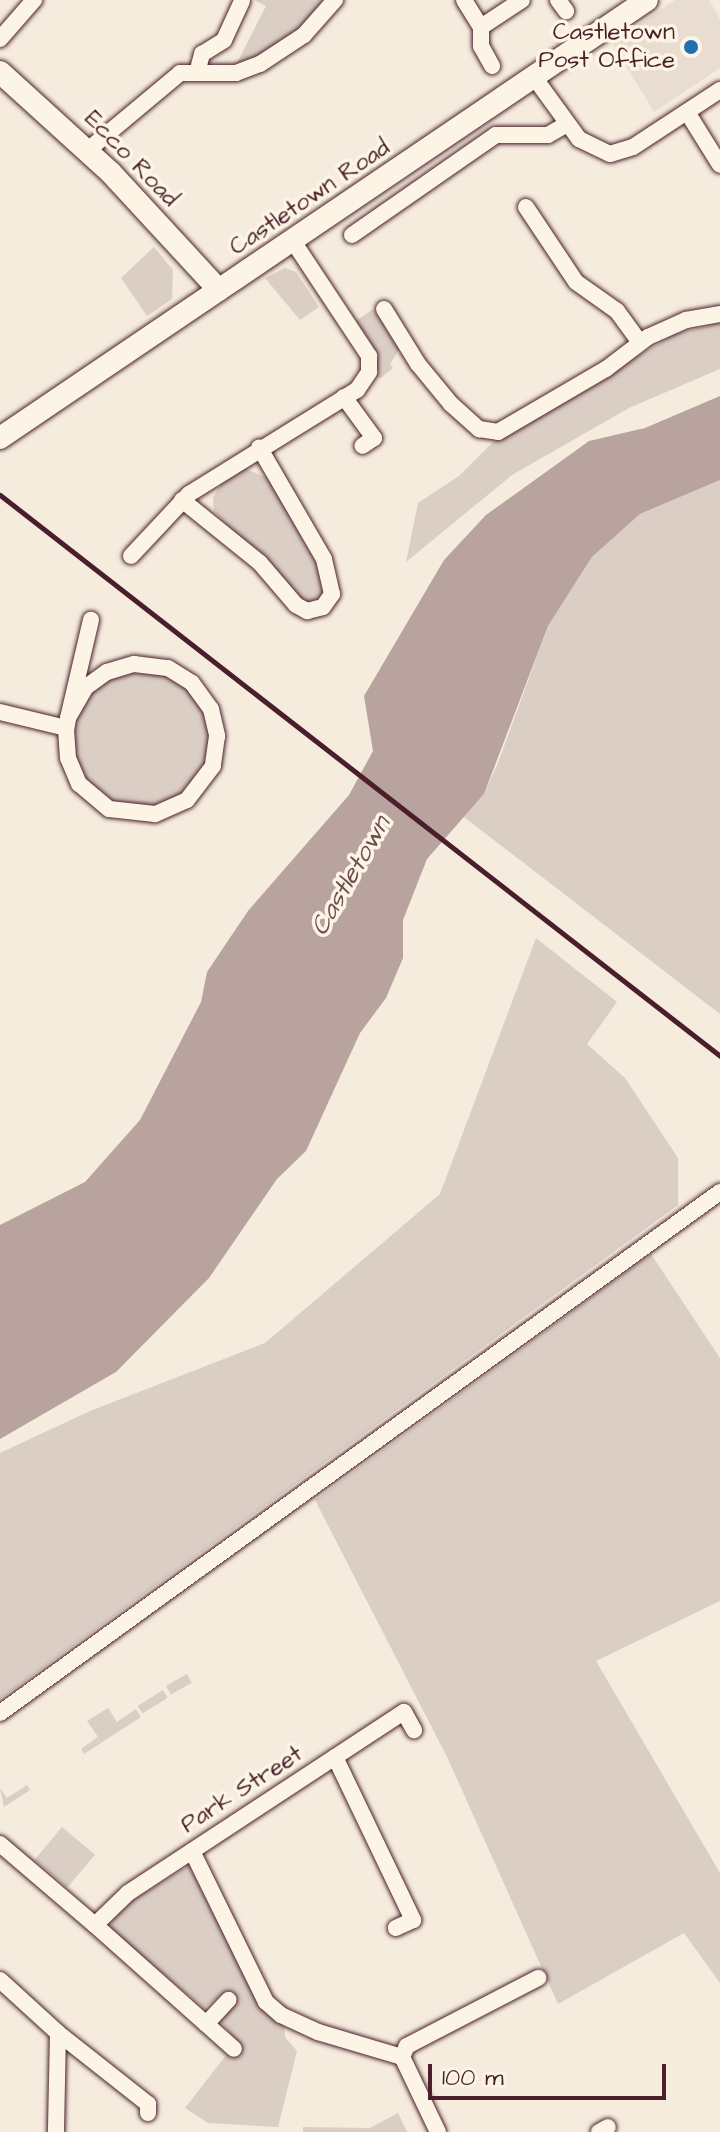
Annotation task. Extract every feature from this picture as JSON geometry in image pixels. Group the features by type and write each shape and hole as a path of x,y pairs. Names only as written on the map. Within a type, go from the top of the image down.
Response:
{"main road":[{"name":"Castletown Road","path":"0,438 647,0"},
{"name":"Ecco Road","path":"0,72 88,150 219,290"}],"street":[{"path":"0,39 34,0"},
{"path":"88,150 180,73 198,69 236,73 304,35 335,0"},
{"path":"464,0 481,27 481,46 492,66"},
{"path":"481,27 522,0"},
{"path":"198,69 202,54 224,40 242,1"},
{"path":"534,77 567,124 591,148 610,154 633,147 720,90"},
{"path":"687,112 720,165"},
{"path":"352,235 496,135 548,135 567,124"},
{"path":"526,207 576,282 617,311 640,343"},
{"path":"131,556 182,500 259,447 344,397 369,372 369,356 293,241"},
{"path":"384,309 418,364 451,404 479,429 498,432 606,369 640,343 686,320 720,314"},
{"path":"344,397 374,438 362,446"},
{"path":"182,500 260,563 296,605 307,611 323,607 332,594 324,559 259,447"},
{"path":"67,723 86,687 107,672 134,664 156,665 182,675 203,695 217,736 213,766 199,789 169,810 140,816 109,809 79,784 68,758 67,723 91,620"},
{"path":"0,712 67,723"},
{"path":"0,1713 720,1192"},
{"name":"Park Street","path":"95,1925 128,1893 404,1712 414,1730"},
{"path":"335,1757 413,1920 396,1928"},
{"path":"0,1844 234,2049"},
{"path":"192,1851 266,2002 281,2015 318,2032 402,2057 438,2132"},
{"path":"402,2057 418,2037 538,1978"},
{"path":"0,1980 58,2033 148,2104 148,2113"},
{"path":"206,2024 228,2000"},
{"path":"56,2132 58,2033"}],"shaded area":[{"path":"254,0 323,0 294,36 261,58 236,65 266,6"},
{"path":"675,0 709,0 720,19 720,68 654,112 612,42"},
{"path":"154,247 173,270 172,299 147,316 121,278"},
{"path":"285,268 296,272 319,307 300,320 265,278"},
{"path":"373,309 399,350 390,364 393,368 381,378 372,377 376,352 356,321"},
{"path":"720,323 720,369 629,408 512,475 406,562 418,503 459,476 492,443 675,334"},
{"path":"243,468 268,478 325,579 325,591 312,603 298,598 214,511 213,497 222,483"},
{"path":"720,480 720,1014 464,817 484,794 498,763 548,626 592,557 640,514"},
{"path":"142,670 168,675 191,690 206,713 211,739 206,765 191,788 168,803 142,808 116,803 93,788 78,765 73,739 78,713 93,690 116,675"},
{"path":"536,938 617,1002 587,1044 625,1078 678,1158 678,1205 0,1699 0,1453 90,1411 265,1343 440,1194"},
{"path":"651,1254 720,1358 720,1601 596,1661 720,1873 720,1983 684,1933 558,2004 448,1759 315,1500"},
{"path":"187,1674 192,1683 171,1694 166,1686"},
{"path":"163,1690 168,1698 142,1714 138,1706"},
{"path":"108,1708 117,1722 136,1709 141,1717 84,1754 81,1749 98,1737 87,1721"},
{"path":"27,1785 30,1790 4,1807 0,1788 7,1798"},
{"path":"62,1827 95,1855 67,1888 34,1860"},
{"path":"189,1866 261,2008 284,2025 285,2037 297,2051 278,2127 208,2123 185,2108 237,2041 221,2022 233,2003 222,1994 204,2008 111,1930 113,1912"},
{"path":"398,2113 407,2132 303,2132 303,2127 370,2128"}],"water":[{"name":"Castletown","path":"720,396 720,480 640,514 592,557 548,626 484,794 427,859 403,920 403,958 386,998 360,1033 306,1151 277,1179 209,1278 116,1372 0,1439 0,1225 85,1182 140,1120 201,1002 207,972 248,911 349,795 373,751 364,696 444,560 486,515 589,441 645,428"}],"railway":[{"path":"0,495 720,1056"}],"place":[{"name":"Castletown Post Office","path":"691,47"}]}
